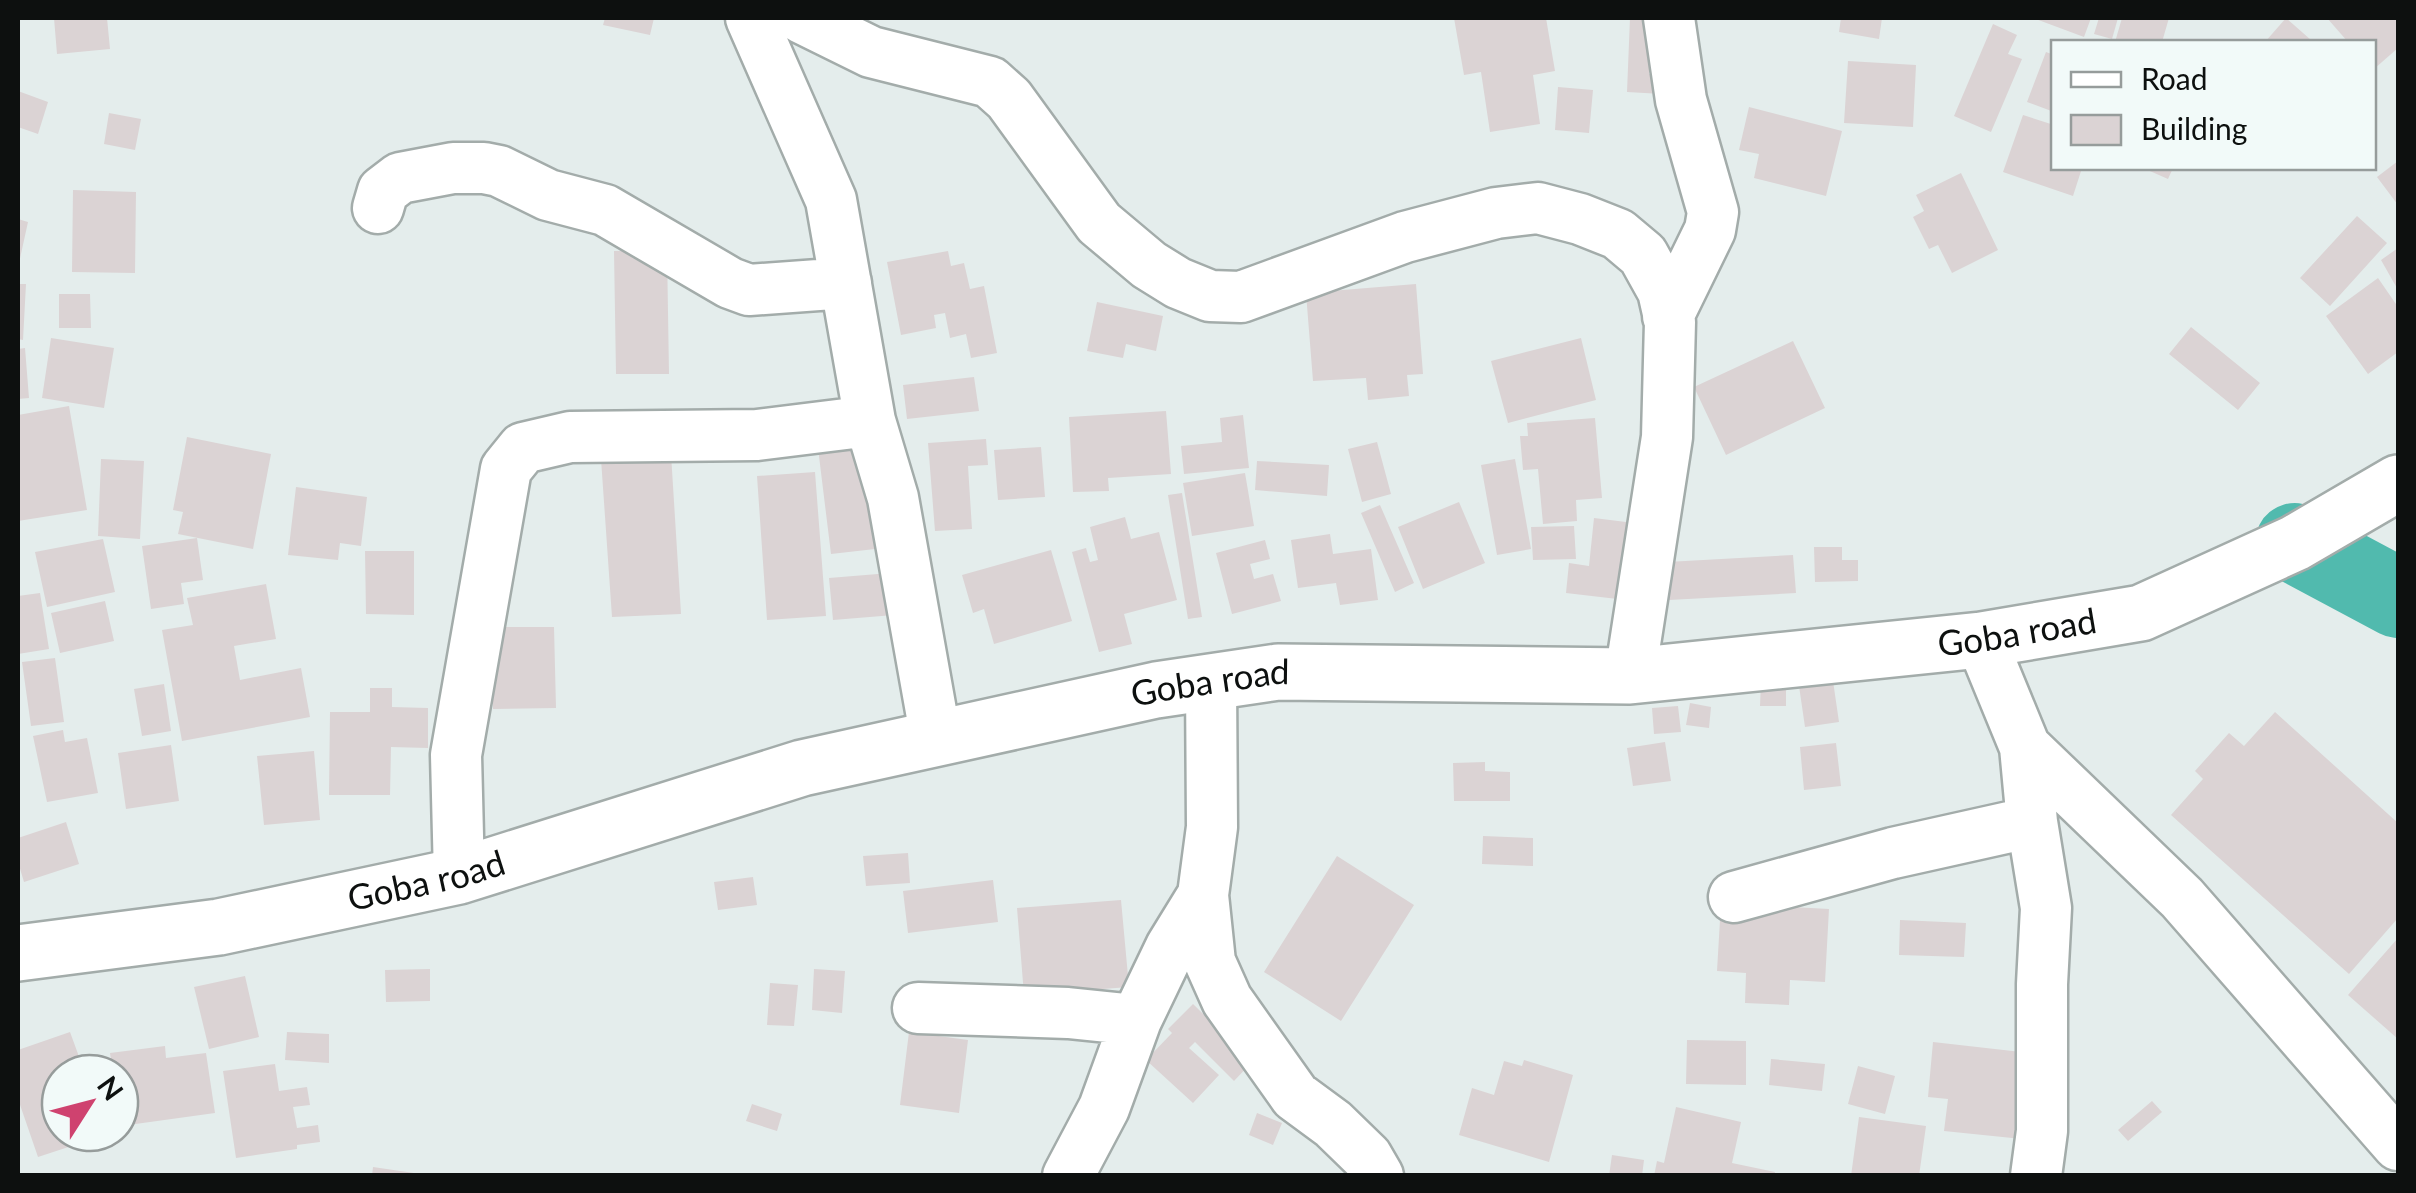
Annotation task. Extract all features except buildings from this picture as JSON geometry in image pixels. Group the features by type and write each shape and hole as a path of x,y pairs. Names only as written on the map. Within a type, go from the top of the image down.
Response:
{"main road":[{"name":"Goba road","path":"18,952 218,928 459,876 802,768 1211,681 1278,672 1630,676 1980,640 2141,613 2295,543 2398,483"}],"street":[{"path":"751,18 830,200 870,421 893,498 936,738"},
{"path":"802,18 871,52 971,75 1001,90 1099,223 1149,265 1210,296 1240,298 1405,237 1496,213 1538,208 1580,218 1618,234 1643,256 1663,291 1668,316 1667,438 1630,676"},
{"path":"1668,316 1710,230 1713,212 1681,100 1669,18"},
{"path":"378,208 383,191 400,178 453,168 484,168 499,171 548,195 605,210 730,284 749,290 846,284"},
{"path":"459,876 456,755 506,469 517,454 530,444 570,437 757,435 870,421"},
{"path":"1980,640 2025,747 2046,908 2042,1131 2036,1176"},
{"path":"1211,681 1212,827 1203,896 1210,962 1228,1000 1295,1096 1344,1135 1378,1176"},
{"path":"2025,747 2182,898 2398,1145"},
{"path":"1734,898 1893,853 2032,822"},
{"path":"1068,1176 1104,1108 1136,1020 1171,947 1203,896"},
{"path":"918,1008 1068,1013 1136,1020"}],"waterway":[{"path":"2295,543 2398,598"}]}
